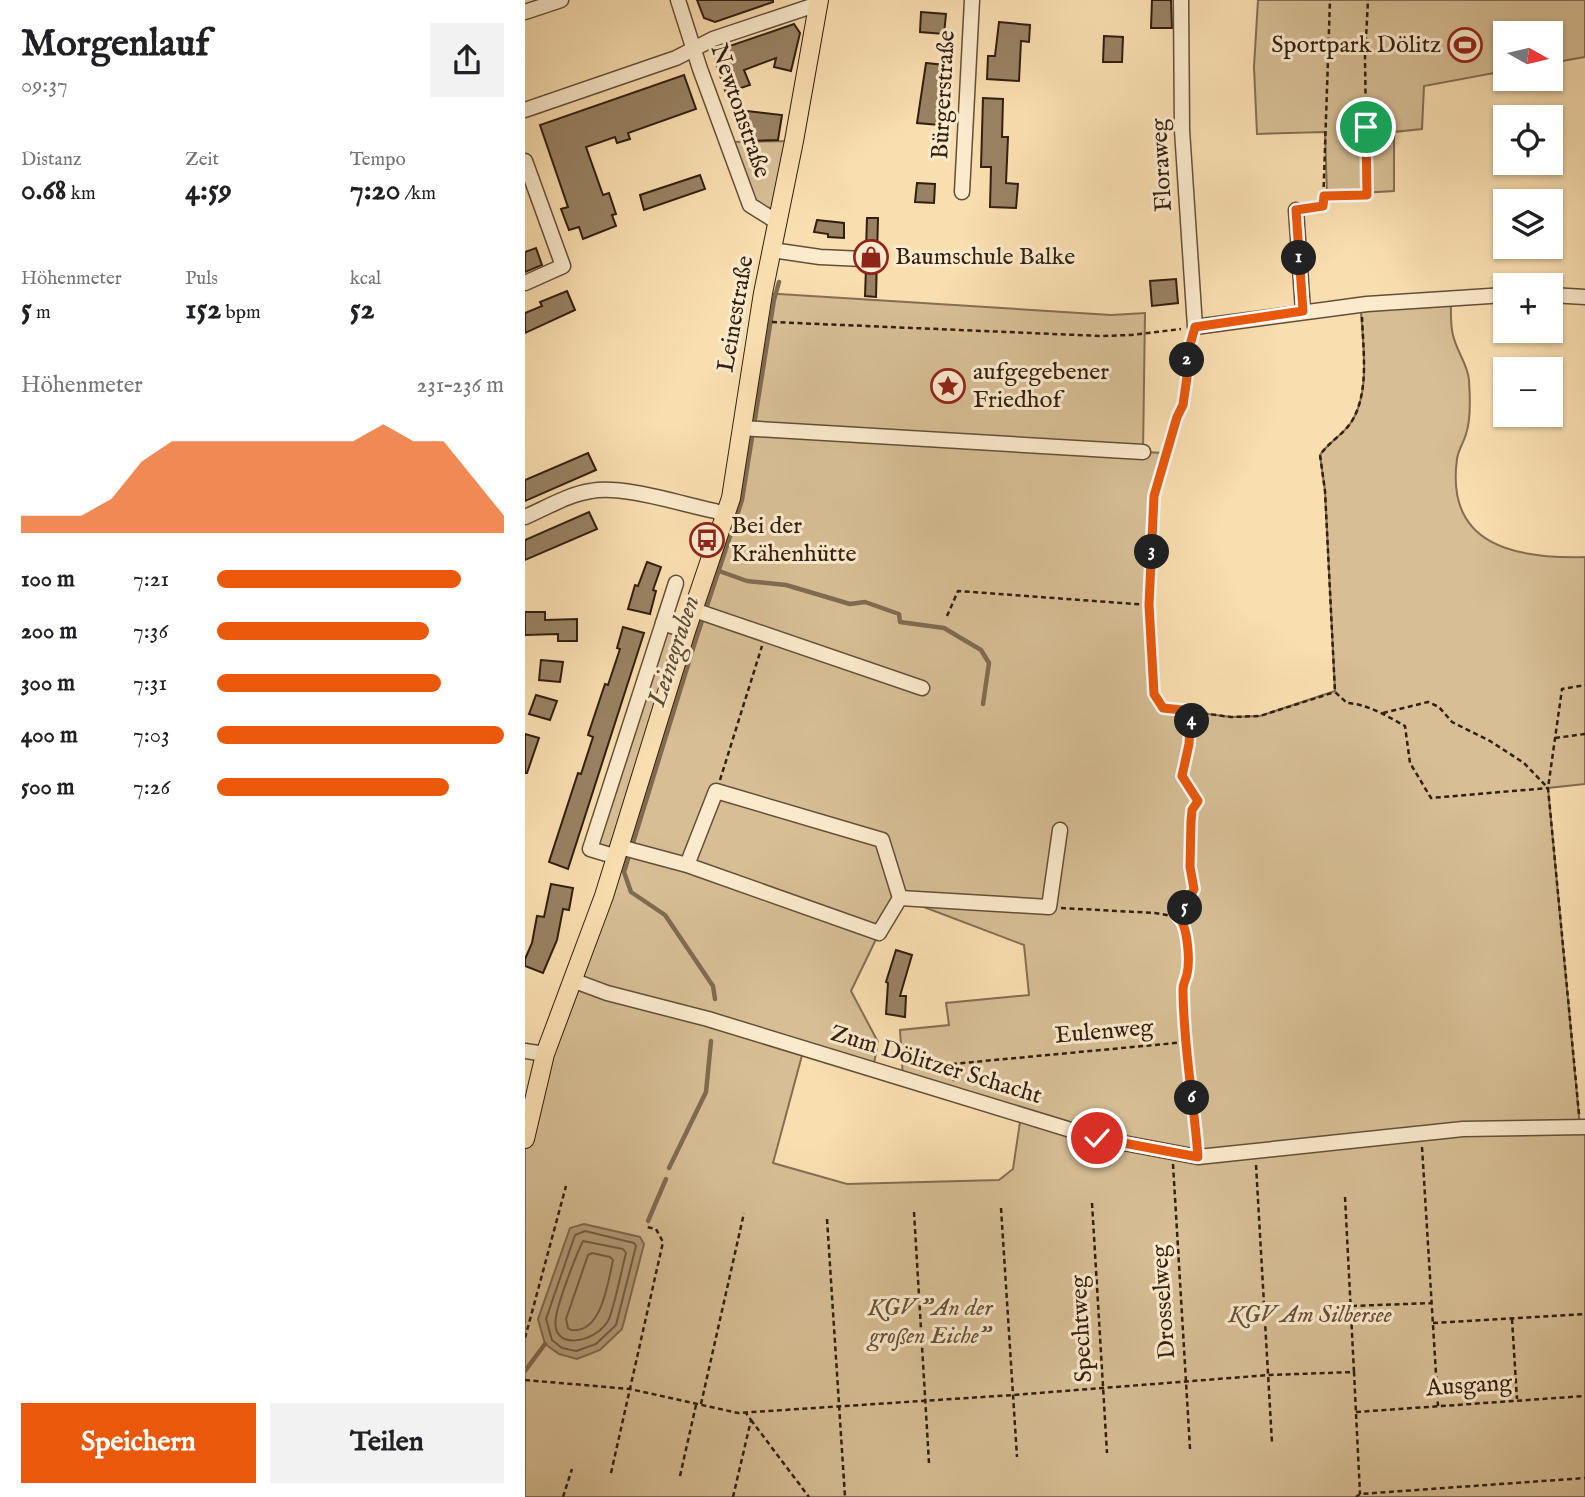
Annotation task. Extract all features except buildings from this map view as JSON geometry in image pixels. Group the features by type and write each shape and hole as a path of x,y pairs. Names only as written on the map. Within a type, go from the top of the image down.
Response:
{"main road":[{"name":"Leinestraße","path":"525,1139 545,1054 625,851 651,745 686,631 701,613 749,429 772,250 818,2"}],"street":[{"path":"525,12 561,0"},
{"name":"Newtonstraße","path":"678,0 750,205 778,222"},
{"name":"Bürgerstraße","path":"962,192 972,0"},
{"name":"Floraweg","path":"1181,0 1182,130 1195,327"},
{"path":"525,110 676,58 713,39 818,2"},
{"path":"525,162 563,266 525,283"},
{"path":"1296,210 1303,311"},
{"path":"772,250 820,257 863,259"},
{"path":"1563,295 1585,296"},
{"path":"1195,327 1367,304 1493,296"},
{"path":"749,429 1143,452"},
{"path":"525,517 577,495 603,490 715,511 726,516"},
{"path":"676,583 590,849 625,851 687,865 879,933 900,898 881,840 716,791 687,865"},
{"path":"701,613 922,688"},
{"path":"663,623 686,631"},
{"path":"626,738 651,745"},
{"path":"900,898 1049,907 1060,830"},
{"name":"Zum Dölitzer Schacht","path":"572,980 607,993 708,1019 1097,1138 1198,1157 1463,1129 1583,1127"},
{"path":"525,1051 545,1054"}],"path":[{"path":"1296,210 1323,206 1330,0"},
{"path":"1324,196 1367,195 1365,58 1368,0"},
{"path":"1367,304 1361,312 1362,385 1356,410 1350,423 1320,455 1325,491 1335,692 1347,703 1357,703 1405,726 1410,763 1431,798 1548,788"},
{"path":"776,322 1101,336 1195,327 1187,356 1183,405 1154,496 1149,605 1154,694 1163,708 1231,717 1260,716 1335,692"},
{"path":"947,615 958,591 1149,605"},
{"path":"716,791 765,636"},
{"path":"1583,1127 1548,788 1562,688 1585,685"},
{"path":"1382,713 1428,702 1439,707 1452,722 1490,741 1524,763 1548,788"},
{"path":"1178,917 1194,889 1190,867 1191,822 1192,810 1198,801 1182,776 1189,744 1191,711"},
{"path":"1555,738 1585,734"},
{"path":"1049,907 1156,913 1178,917 1183,921 1188,958 1183,986 1186,1042"},
{"name":"Eulenweg","path":"952,1064 1186,1042 1198,1157"},
{"path":"1421,1133 1438,1406"},
{"path":"1255,1151 1272,1443"},
{"name":"Drosselweg","path":"1172,1153 1189,1449"},
{"path":"525,1338 566,1186"},
{"path":"1345,1197 1358,1495 1585,1478"},
{"name":"Spechtweg","path":"1092,1203 1108,1453"},
{"path":"1001,1208 1017,1457"},
{"path":"914,1212 929,1463"},
{"path":"680,1476 744,1213"},
{"path":"827,1219 845,1497"},
{"path":"611,1473 663,1242 656,1229 646,1227"},
{"path":"1350,1306 1432,1303"},
{"path":"1433,1323 1585,1314"},
{"path":"1512,1319 1517,1399"},
{"path":"525,1380 630,1389 746,1413 1269,1375 1354,1372"},
{"name":"Ausgang","path":"1356,1412 1585,1396"},
{"path":"746,1413 809,1497"},
{"path":"733,1497 751,1420"},
{"path":"563,1497 572,1469"}],"green space":[{"path":"1258,0 1585,0 1585,57 1563,61 1563,21 1493,21 1493,73 1424,86 1422,129 1394,132 1394,191 1327,195 1325,132 1257,134 1254,67"},
{"path":"794,141 777,222 750,205 726,142"},
{"path":"763,293 1111,315 1145,313 1143,452 1165,453 1154,496 1149,605 1154,694 1163,708 1231,717 1260,716 1335,691 1325,491 1320,455 1350,424 1361,399 1364,354 1361,312 1451,298 1452,331 1467,369 1469,386 1469,422 1457,459 1456,488 1462,511 1474,529 1511,550 1534,555 1585,557 1585,784 1548,788 1580,1127 1585,1127 1585,1497 525,1497 525,1139 617,857 590,849 663,623 686,631 726,516","holes":["900,898 1024,945 1029,995 946,1003 949,1025 900,1030 903,1078 1021,1115 1013,1169 999,1180 847,1184 773,1163 804,1048 873,1069 878,1042 851,991 879,933"]}],"water":[{"path":"584,1224 640,1237 644,1244 622,1329 600,1350 577,1359 559,1354 545,1344 538,1319 570,1228"}],"waterway":[{"name":"Leinegraben","path":"715,999 713,986 665,915 631,892 624,872 742,500 779,282"},
{"path":"719,571 747,581 786,585 850,604 865,602 899,614 900,622 944,628 981,650 989,663 983,704"},
{"name":"Leinegraben","path":"669,1168 706,1092 711,1041"},
{"name":"Leinegraben","path":"648,1221 666,1179"},
{"name":"Leinegraben","path":"525,1371 545,1344"}],"place":[{"name":"Sportpark Dölitz","path":"1465,45"},
{"name":"Baumschule Balke","path":"871,257"},
{"name":"aufgegebener Friedhof","path":"948,386"},
{"name":"Bei der Krähenhütte","path":"707,540"}],"route":[{"path":"1097,1138 1198,1157 1183,986 1188,958 1186,933 1183,921 1178,917 1194,889 1190,867 1191,822 1192,810 1198,801 1182,776 1192,728 1191,711 1163,708 1154,694 1149,605 1154,496 1165,453 1183,405 1187,356 1195,327 1303,311 1296,210 1323,206 1324,196 1367,195 1366,127"}],"park label":[{"name":"KGV Am Silbersee","path":"1310,1315"},
{"name":"KGV \"An der großen Eiche\"","path":"930,1322"}]}
